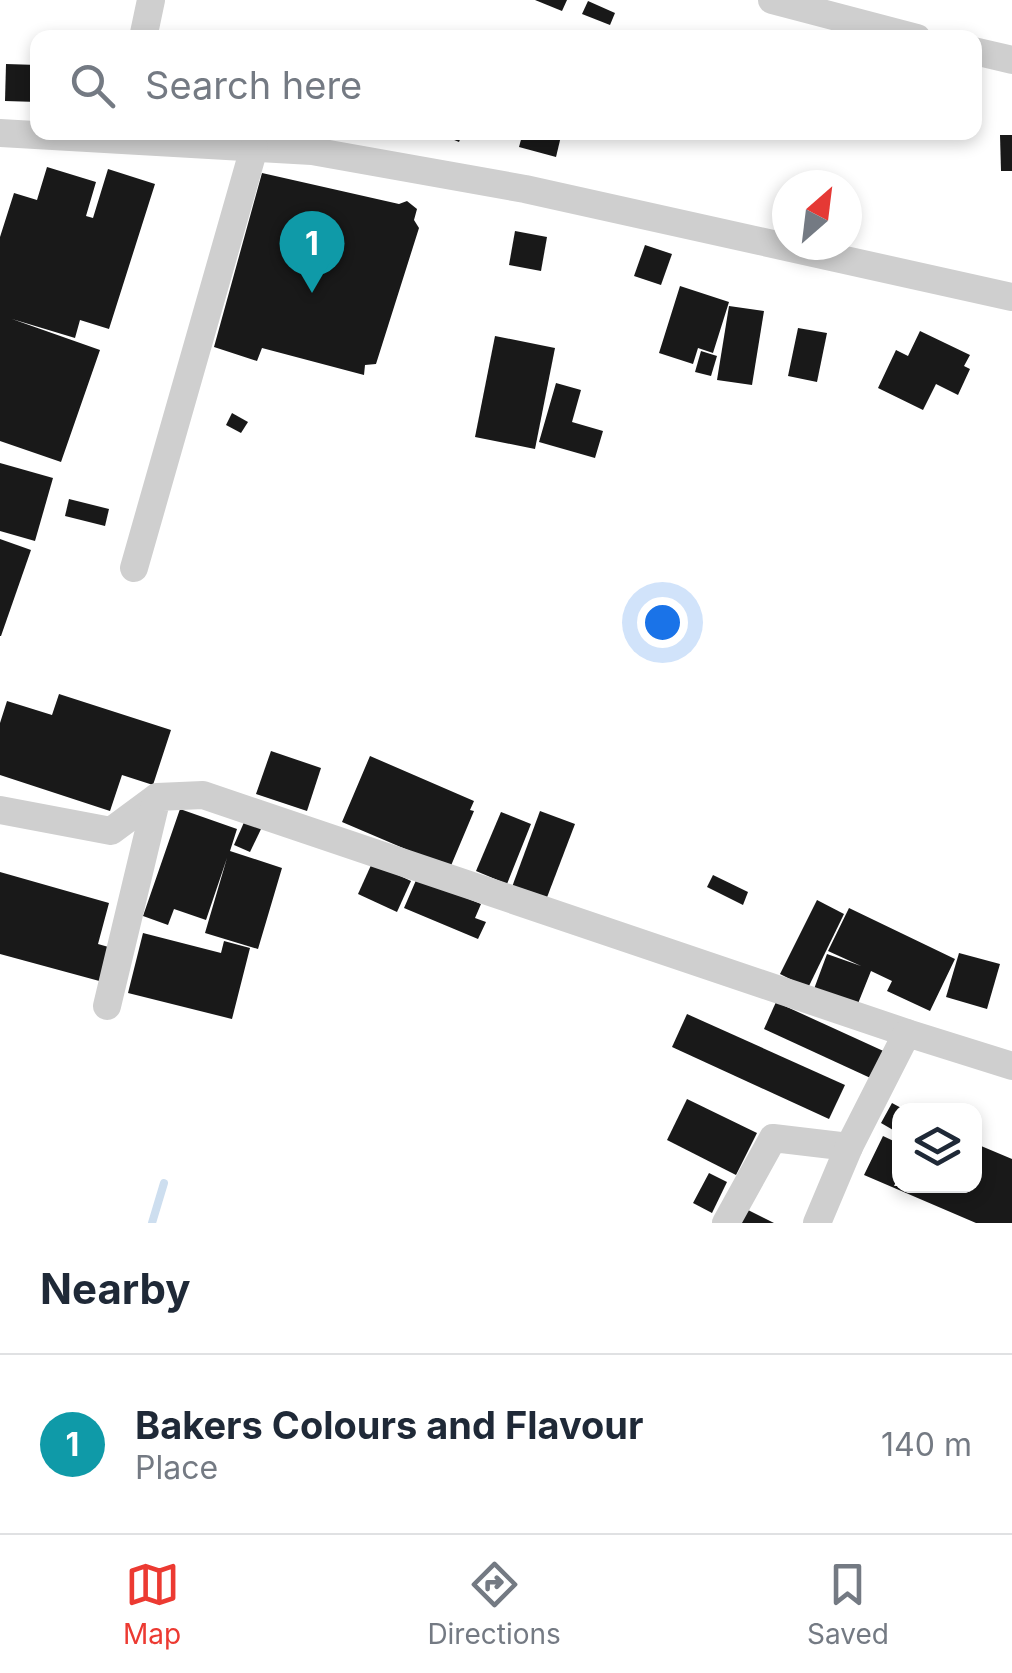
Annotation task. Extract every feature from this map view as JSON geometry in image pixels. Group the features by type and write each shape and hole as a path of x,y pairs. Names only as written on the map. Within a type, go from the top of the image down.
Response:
{"street":[{"path":"145,30 151,0"},
{"path":"772,0 823,7 893,30"},
{"path":"982,53 1012,60"},
{"path":"0,133 30,134"},
{"path":"165,140 312,151 525,189 1012,297"},
{"path":"134,568 254,148"},
{"path":"0,810 111,830 158,797 202,795 1012,1066"},
{"path":"107,1006 158,797"},
{"path":"816,1223 849,1147 907,1033"},
{"path":"726,1223 773,1138 849,1147"}],"building":[{"path":"535,0 567,0 562,11"},
{"path":"588,1 615,13 610,25 582,14"},
{"path":"6,64 30,65 30,102 5,101"},
{"path":"1000,135 1012,135 1012,171 1001,171"},
{"path":"521,140 560,140 556,157 519,147"},
{"path":"47,167 96,182 86,216 93,218 108,169 155,184 109,329 80,320 75,338 12,319 100,350 61,462 0,441 0,237 14,193 37,200"},
{"path":"262,173 399,204 407,201 417,209 414,220 419,228 376,364 365,365 364,375 262,348 257,361 214,347"},
{"path":"515,231 547,237 541,271 509,265"},
{"path":"645,245 672,254 661,285 634,276"},
{"path":"680,286 729,302 713,353 698,348 693,364 659,353"},
{"path":"729,306 764,311 752,385 717,380"},
{"path":"798,328 827,333 817,382 788,376"},
{"path":"920,331 970,355 964,366 970,369 958,395 936,384 923,410 878,388 896,350 908,356"},
{"path":"495,336 555,348 535,449 475,437"},
{"path":"701,351 717,356 711,376 695,372"},
{"path":"556,383 581,390 572,422 603,431 595,458 539,442"},
{"path":"232,413 248,422 241,433 226,425"},
{"path":"0,463 53,478 35,541 0,531"},
{"path":"69,499 109,509 105,526 65,516"},
{"path":"0,539 31,550 1,636 0,636"},
{"path":"59,694 171,730 153,785 122,775 110,811 0,775 0,723 7,701 52,715"},
{"path":"271,751 321,768 307,811 256,794"},
{"path":"370,756 474,801 470,810 474,811 450,868 342,822"},
{"path":"180,809 237,829 230,851 282,868 258,949 205,933 227,858 206,920 174,909 168,925 143,916"},
{"path":"540,811 575,824 546,900 512,887"},
{"path":"501,812 531,824 507,884 476,871"},
{"path":"245,820 262,827 250,852 234,845"},
{"path":"372,863 411,881 397,912 358,894"},
{"path":"0,872 109,903 98,944 112,948 103,982 0,954"},
{"path":"713,875 748,892 743,905 707,887"},
{"path":"417,878 481,904 475,918 486,922 478,939 404,908"},
{"path":"817,900 844,914 808,988 780,974"},
{"path":"849,908 955,959 930,1011 887,991 892,981 871,971 857,1006 814,989 827,954 861,966 828,951"},
{"path":"143,933 221,953 224,941 250,948 232,1019 128,993"},
{"path":"959,953 1000,964 987,1009 946,997"},
{"path":"776,1002 890,1054 877,1081 764,1029"},
{"path":"687,1014 845,1085 829,1119 672,1047"},
{"path":"687,1099 757,1133 736,1175 667,1140"},
{"path":"892,1103 892,1129 881,1123"},
{"path":"883,1136 892,1140 892,1187 864,1175"},
{"path":"982,1146 1012,1159 1012,1223 976,1223 906,1193 982,1193"},
{"path":"709,1173 727,1182 712,1213 693,1203"},
{"path":"744,1208 774,1223 737,1223"}],"waterway":[{"path":"152,1223 164,1183"}],"place":[{"name":"Bakers Colours and Flavour","path":"312,293"}]}
